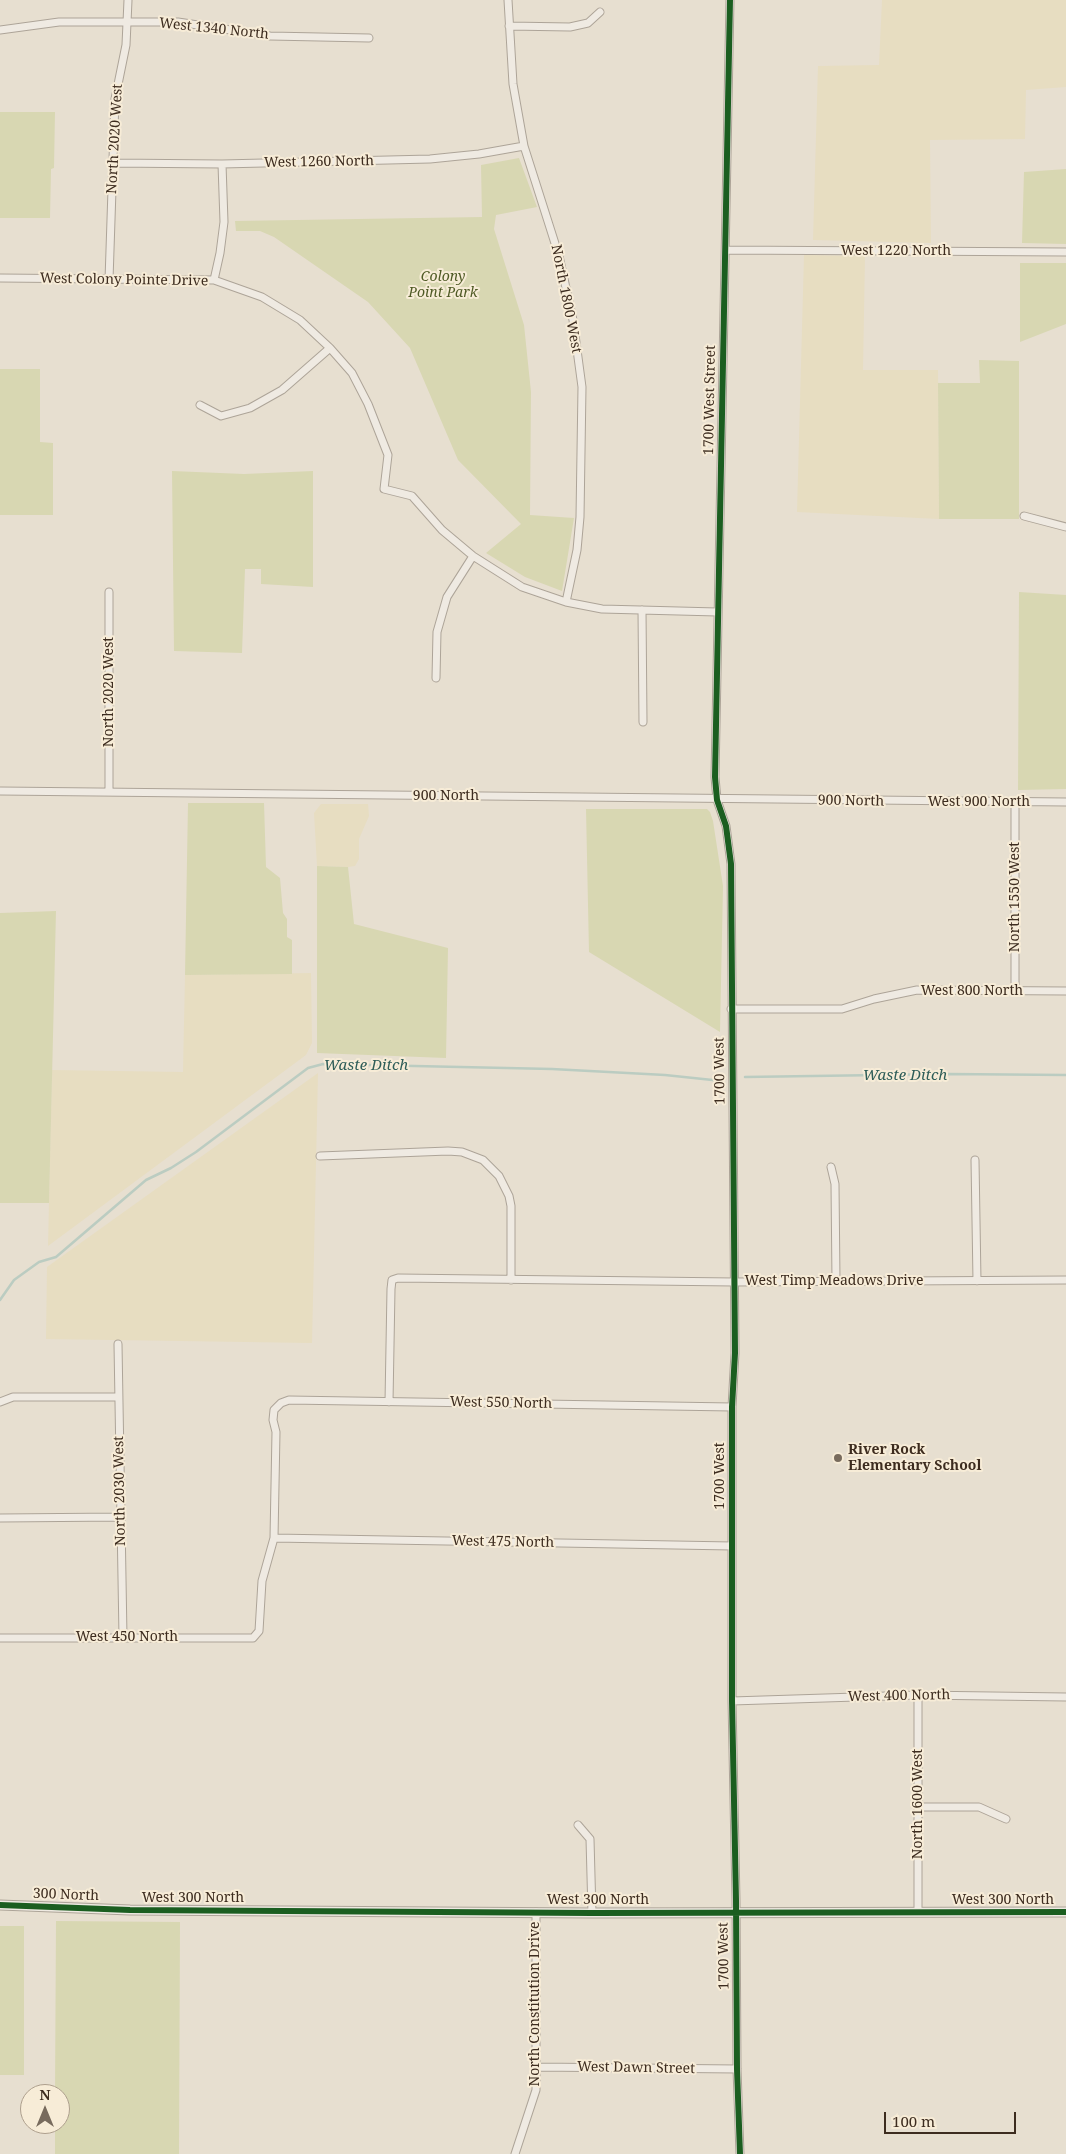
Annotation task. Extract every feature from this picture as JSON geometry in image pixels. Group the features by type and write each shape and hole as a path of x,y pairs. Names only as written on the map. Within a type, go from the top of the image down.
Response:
{"street":[{"name":"North 2020 West","path":"109,280 115,99 126,45 128,0"},
{"name":"North 1800 West","path":"508,0 513,84 524,146 559,256 573,320 582,387 580,518 577,550 566,602"},
{"name":"1700 West Street","path":"718,800 715,776 717,612 730,0"},
{"path":"509,26 570,27 588,22 600,12"},
{"name":"West 1340 North","path":"0,30 59,22 178,22 270,36 369,38"},
{"name":"West 1260 North","path":"112,163 222,164 430,159 479,154 524,146"},
{"path":"214,280 224,222 222,164"},
{"name":"West 1220 North","path":"726,250 1066,252"},
{"name":"West Colony Pointe Drive","path":"0,278 214,280 262,297 300,320 352,372 368,404 388,455 384,489 412,496 442,530 473,556 522,588 566,602 602,609 717,612"},
{"path":"200,405 221,416 250,408 282,390 330,348"},
{"path":"1024,516 1066,527"},
{"path":"436,678 438,632 447,597 473,556"},
{"name":"North 2020 West","path":"108,792 109,592"},
{"path":"642,610 644,722"},
{"name":"900 North","path":"0,791 892,801"},
{"name":"1700 West","path":"718,800 726,826 731,864 735,1354 732,1407 732,1700 737,2069 740,2154"},
{"name":"West 900 North","path":"892,801 1066,802"},
{"name":"North 1550 West","path":"1015,802 1015,991"},
{"name":"West 800 North","path":"731,1009 842,1009 874,999 917,990 1066,991"},
{"path":"320,1156 455,1152 473,1155 491,1167 505,1186 511,1206 511,1280"},
{"path":"975,1160 977,1280"},
{"path":"831,1167 835,1184 836,1281"},
{"name":"West Timp Meadows Drive","path":"389,1402 392,1280 398,1278 734,1282 1066,1280"},
{"name":"North 2030 West","path":"118,1344 123,1637"},
{"path":"0,1402 13,1397 118,1397"},
{"name":"West 550 North","path":"274,1538 276,1432 273,1420 274,1410 281,1403 289,1400 732,1407"},
{"path":"0,1518 120,1517"},
{"name":"West 475 North","path":"274,1538 732,1546"},
{"name":"West 450 North","path":"0,1638 253,1638 259,1631 262,1581 274,1538"},
{"name":"West 400 North","path":"732,1700 918,1695 1066,1697"},
{"name":"North 1600 West","path":"918,1695 918,1912"},
{"path":"918,1807 979,1807 1006,1820"},
{"path":"578,1825 590,1839 592,1913"},
{"name":"300 North","path":"0,1905 130,1910"},
{"name":"West 300 North","path":"130,1910 592,1913 1066,1912"},
{"name":"North Constitution Drive","path":"515,2154 536,2090 536,1912"},
{"name":"West Dawn Street","path":"536,2067 737,2069"}],"shaded area":[{"path":"882,0 1066,0 1066,87 1026,90 1025,139 930,140 931,243 813,240 818,66 879,65"},
{"path":"804,255 865,256 863,370 938,370 939,519 797,512"},
{"path":"321,804 368,804 369,816 359,839 359,859 355,866 317,866 314,813"},
{"path":"311,973 312,1043 306,1055 48,1246 52,1070 183,1072 185,975"},
{"path":"318,1073 312,1343 46,1339 47,1267"}],"green space":[{"path":"0,112 55,112 54,168 51,169 50,218 0,218"},
{"name":"Colony Point Park","path":"519,158 537,207 496,215 494,229 524,325 531,392 530,515 574,518 562,591 525,577 486,553 521,524 458,460 410,348 368,302 274,237 260,231 236,231 235,221 482,217 481,165"},
{"path":"1066,169 1066,244 1022,243 1024,172"},
{"path":"1020,263 1066,263 1066,324 1020,342"},
{"path":"979,360 1019,361 1019,519 939,519 938,383 980,383"},
{"path":"0,369 40,369 40,442 53,443 53,515 0,515"},
{"path":"172,471 244,474 313,471 313,587 261,584 261,569 245,569 242,653 174,651"},
{"path":"1019,592 1066,595 1066,789 1018,790"},
{"path":"188,803 264,803 266,867 280,878 283,913 287,919 287,937 292,940 292,974 185,975"},
{"path":"586,809 707,809 710,812 723,886 720,1032 589,952"},
{"path":"317,866 348,867 354,924 448,948 446,1058 317,1053"},
{"path":"56,911 49,1203 0,1203 0,913"},
{"path":"56,1921 180,1922 179,2154 55,2154 55,2134 70,2134 70,2084 55,2084"},
{"path":"0,1926 24,1926 24,2075 0,2075"}],"waterway":[{"name":"Waste Ditch","path":"0,1300 14,1280 39,1262 56,1257 146,1180 171,1168 196,1152 308,1068 323,1064 552,1069 665,1075 722,1081"},
{"name":"Waste Ditch","path":"745,1077 948,1074 1066,1075"}],"cycle path":[{"path":"730,0 715,777 717,800 726,826 731,864 735,1353 732,1407 732,1701 740,2154"},
{"path":"0,1905 130,1910 592,1913 1066,1912"}],"place":[{"name":"River Rock Elementary School","path":"838,1458"}]}
